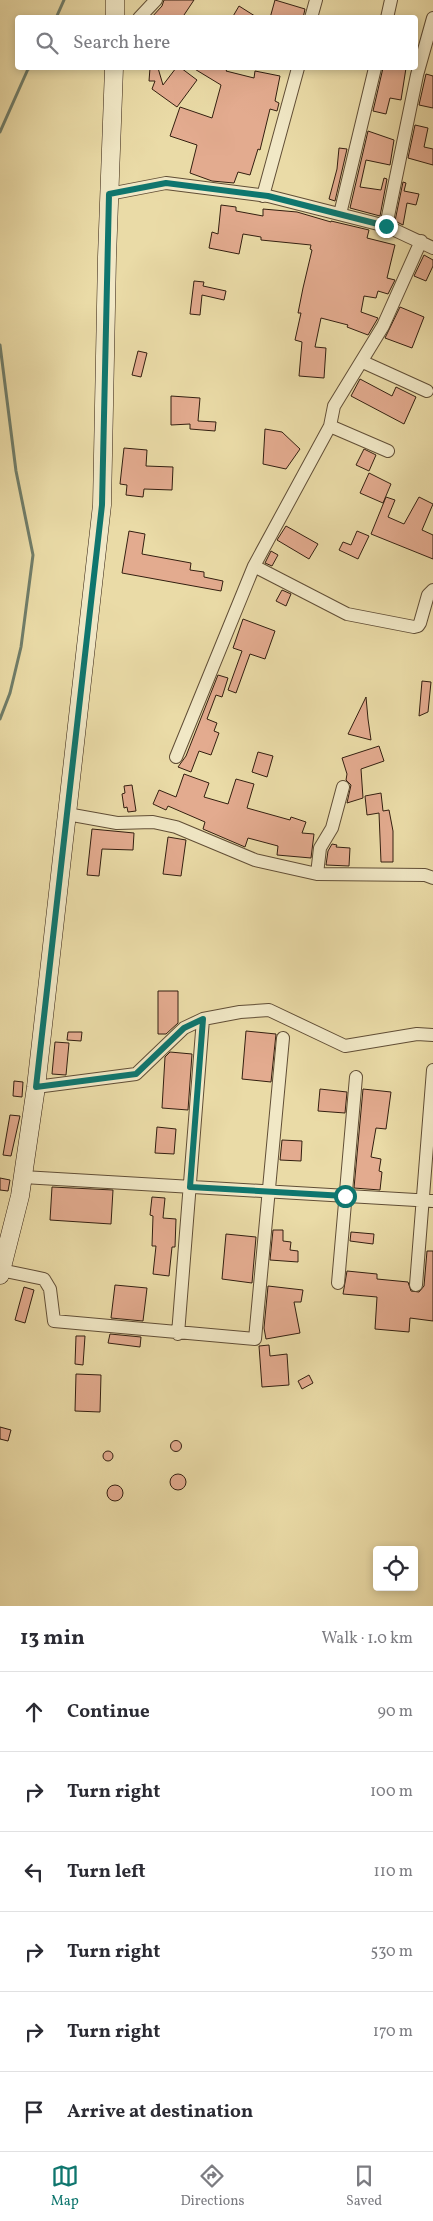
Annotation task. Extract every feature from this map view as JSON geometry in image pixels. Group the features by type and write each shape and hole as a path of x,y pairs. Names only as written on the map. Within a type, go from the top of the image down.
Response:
{"main road":[{"path":"115,0 115,15"},
{"path":"1,1272 23,1177 36,1087 102,505 109,194 114,70"}],"street":[{"path":"142,15 156,0"},
{"path":"312,15 316,0"},
{"path":"388,15 391,0"},
{"path":"386,226 417,75 433,18"},
{"path":"263,196 297,70"},
{"path":"340,214 375,70"},
{"path":"109,194 166,183 263,196 386,226 429,245 363,362 334,406 330,426 254,566 176,757"},
{"path":"363,362 427,391"},
{"path":"330,426 388,451"},
{"path":"254,566 346,614 414,627 420,623 428,595 433,590"},
{"path":"317,874 320,848 332,828 343,787"},
{"path":"67,814 116,823 153,822 176,827 255,860 317,874 426,875 433,878"},
{"path":"36,1087 136,1074 184,1028 203,1019 240,1012 269,1010 345,1046 416,1034 433,1035"},
{"path":"178,1334 203,1019"},
{"path":"1,1272 44,1279 50,1289 54,1321 178,1334 255,1339 283,1038"},
{"path":"416,1285 428,1201 433,1070"},
{"path":"338,1283 356,1077"},
{"path":"23,1177 428,1201"}],"building":[{"path":"164,0 194,0 184,15 154,15 162,6"},
{"path":"275,0 305,9 304,15 271,15"},
{"path":"239,6 253,15 234,15"},
{"path":"150,70 159,70 163,85 174,70 184,70 197,80 177,107 152,89 155,81 149,81"},
{"path":"196,70 227,70 254,78 255,71 280,76 275,101 279,103 277,111 270,109 260,150 258,149 250,175 238,172 234,183 212,181 190,173 197,145 170,136 180,107 212,118 221,85"},
{"path":"383,70 406,70 401,100 390,98 386,114 373,111"},
{"path":"426,74 433,76 433,108 419,105"},
{"path":"415,125 428,128 424,147 433,149 433,165 408,158"},
{"path":"368,131 394,140 390,165 366,160 360,187 381,190 384,178 387,179 380,216 350,208"},
{"path":"339,148 347,149 335,201 329,199 337,169"},
{"path":"403,182 406,183 404,191 419,194 416,205 407,203 403,225 395,221"},
{"path":"221,205 236,207 236,211 263,216 263,209 297,212 369,230 367,238 395,245 387,278 395,280 388,294 378,291 376,298 364,296 361,312 378,318 368,335 347,327 348,325 321,318 315,347 326,348 324,378 299,376 302,342 295,340 301,313 298,313 312,250 310,249 311,245 261,240 261,237 243,234 239,254 209,248 212,232 218,234"},
{"path":"424,255 433,260 433,266 426,281 414,276"},
{"path":"194,281 204,282 203,286 226,291 224,300 202,295 200,315 190,314"},
{"path":"400,307 424,317 412,348 385,338"},
{"path":"138,351 147,353 141,377 132,375"},
{"path":"360,379 392,396 396,387 416,397 404,424 351,396"},
{"path":"171,396 200,398 198,421 216,422 215,431 190,429 190,424 171,425"},
{"path":"265,429 282,432 300,449 286,469 263,464"},
{"path":"124,448 147,450 146,466 173,467 172,490 144,489 143,497 126,495 127,485 120,484"},
{"path":"364,449 376,455 369,471 356,465"},
{"path":"369,473 391,484 383,503 360,493"},
{"path":"386,497 395,500 388,517 404,524 419,497 433,504 422,530 433,535 433,559 371,534"},
{"path":"286,526 318,544 309,559 277,540"},
{"path":"129,531 145,534 142,554 191,563 190,570 204,572 204,577 223,581 221,591 122,573"},
{"path":"357,531 369,536 358,559 339,550 343,542 351,545"},
{"path":"271,551 278,555 272,566 265,563"},
{"path":"282,590 291,594 286,606 276,601"},
{"path":"243,619 275,631 265,659 250,654 236,693 228,690 242,651 233,648"},
{"path":"218,675 228,678 222,697 216,695 207,719 217,723 214,731 219,733 211,755 199,751 191,772 178,767 186,756"},
{"path":"422,681 431,682 428,712 419,716"},
{"path":"366,697 368,719 371,740 348,734"},
{"path":"379,746 384,761 361,769 363,798 347,803 351,785 346,780 347,774 342,758"},
{"path":"258,752 273,756 267,777 252,772"},
{"path":"184,774 209,783 204,797 228,804 236,779 254,784 247,808 290,820 291,817 306,822 302,833 314,834 311,858 277,855 278,846 248,838 245,847 203,829 205,822 168,806 166,810 153,804 159,790 176,797"},
{"path":"132,785 136,811 128,812 127,807 124,808 122,794 125,793 124,786"},
{"path":"381,793 383,811 389,810 393,831 393,862 381,862 379,813 367,815 365,796"},
{"path":"92,829 134,833 133,850 102,849 99,876 87,875"},
{"path":"168,837 186,840 181,876 163,874"},
{"path":"332,844 337,845 336,847 350,848 349,866 326,865 328,851"},
{"path":"158,991 178,991 178,1023 166,1034 158,1034"},
{"path":"246,1031 276,1034 271,1082 242,1079"},
{"path":"68,1032 82,1032 81,1041 67,1040"},
{"path":"55,1042 69,1043 66,1075 52,1074"},
{"path":"170,1052 192,1054 188,1110 162,1108 165,1057"},
{"path":"14,1081 23,1082 22,1097 13,1096"},
{"path":"320,1089 347,1092 345,1113 318,1111"},
{"path":"363,1089 391,1092 386,1129 376,1128 371,1157 381,1159 379,1171 382,1172 380,1190 354,1188"},
{"path":"10,1115 20,1116 11,1156 3,1155"},
{"path":"157,1127 176,1129 174,1154 155,1153"},
{"path":"282,1140 302,1141 301,1161 280,1160"},
{"path":"0,1178 10,1180 8,1191 0,1190"},
{"path":"52,1187 113,1190 111,1224 50,1220"},
{"path":"152,1197 165,1198 163,1218 176,1219 175,1247 172,1247 169,1276 153,1274 156,1246 152,1246 153,1216 150,1215"},
{"path":"273,1230 283,1230 283,1241 291,1242 290,1250 298,1251 298,1262 270,1260"},
{"path":"351,1232 374,1234 373,1244 350,1241"},
{"path":"226,1234 256,1237 252,1283 222,1279"},
{"path":"427,1251 433,1251 433,1321 410,1318 409,1332 375,1329 377,1297 343,1294 347,1271 377,1274 377,1279 408,1282 411,1291 419,1292 424,1286"},
{"path":"115,1285 147,1288 143,1321 111,1318"},
{"path":"268,1286 303,1290 301,1302 294,1302 300,1333 266,1339 264,1328"},
{"path":"24,1287 34,1290 25,1323 15,1320"},
{"path":"110,1334 141,1337 140,1347 108,1343"},
{"path":"76,1336 85,1336 83,1365 75,1364"},
{"path":"269,1345 270,1356 287,1354 289,1385 262,1387 259,1346"},
{"path":"76,1374 101,1375 100,1412 75,1411"},
{"path":"309,1375 313,1383 302,1389 298,1381"},
{"path":"0,1427 11,1430 8,1441 0,1439"},
{"path":"176,1440 182,1446 176,1452 170,1446"},
{"path":"106,1451 110,1451 113,1456 112,1460 106,1461 103,1458 103,1454"},
{"path":"178,1474 184,1476 186,1482 184,1488 178,1490 172,1488 170,1482 172,1476"},
{"path":"115,1485 121,1487 123,1493 121,1499 115,1501 109,1499 107,1493 109,1487"}],"waterway":[{"path":"57,15 64,0"},
{"path":"0,132 28,70"},
{"path":"0,345 16,471 33,555 21,647 10,693 0,719"}],"route":[{"path":"345,1196 190,1187 203,1019 184,1028 136,1074 36,1087 102,505 106,257 109,194 166,183 268,196 386,226"}]}
